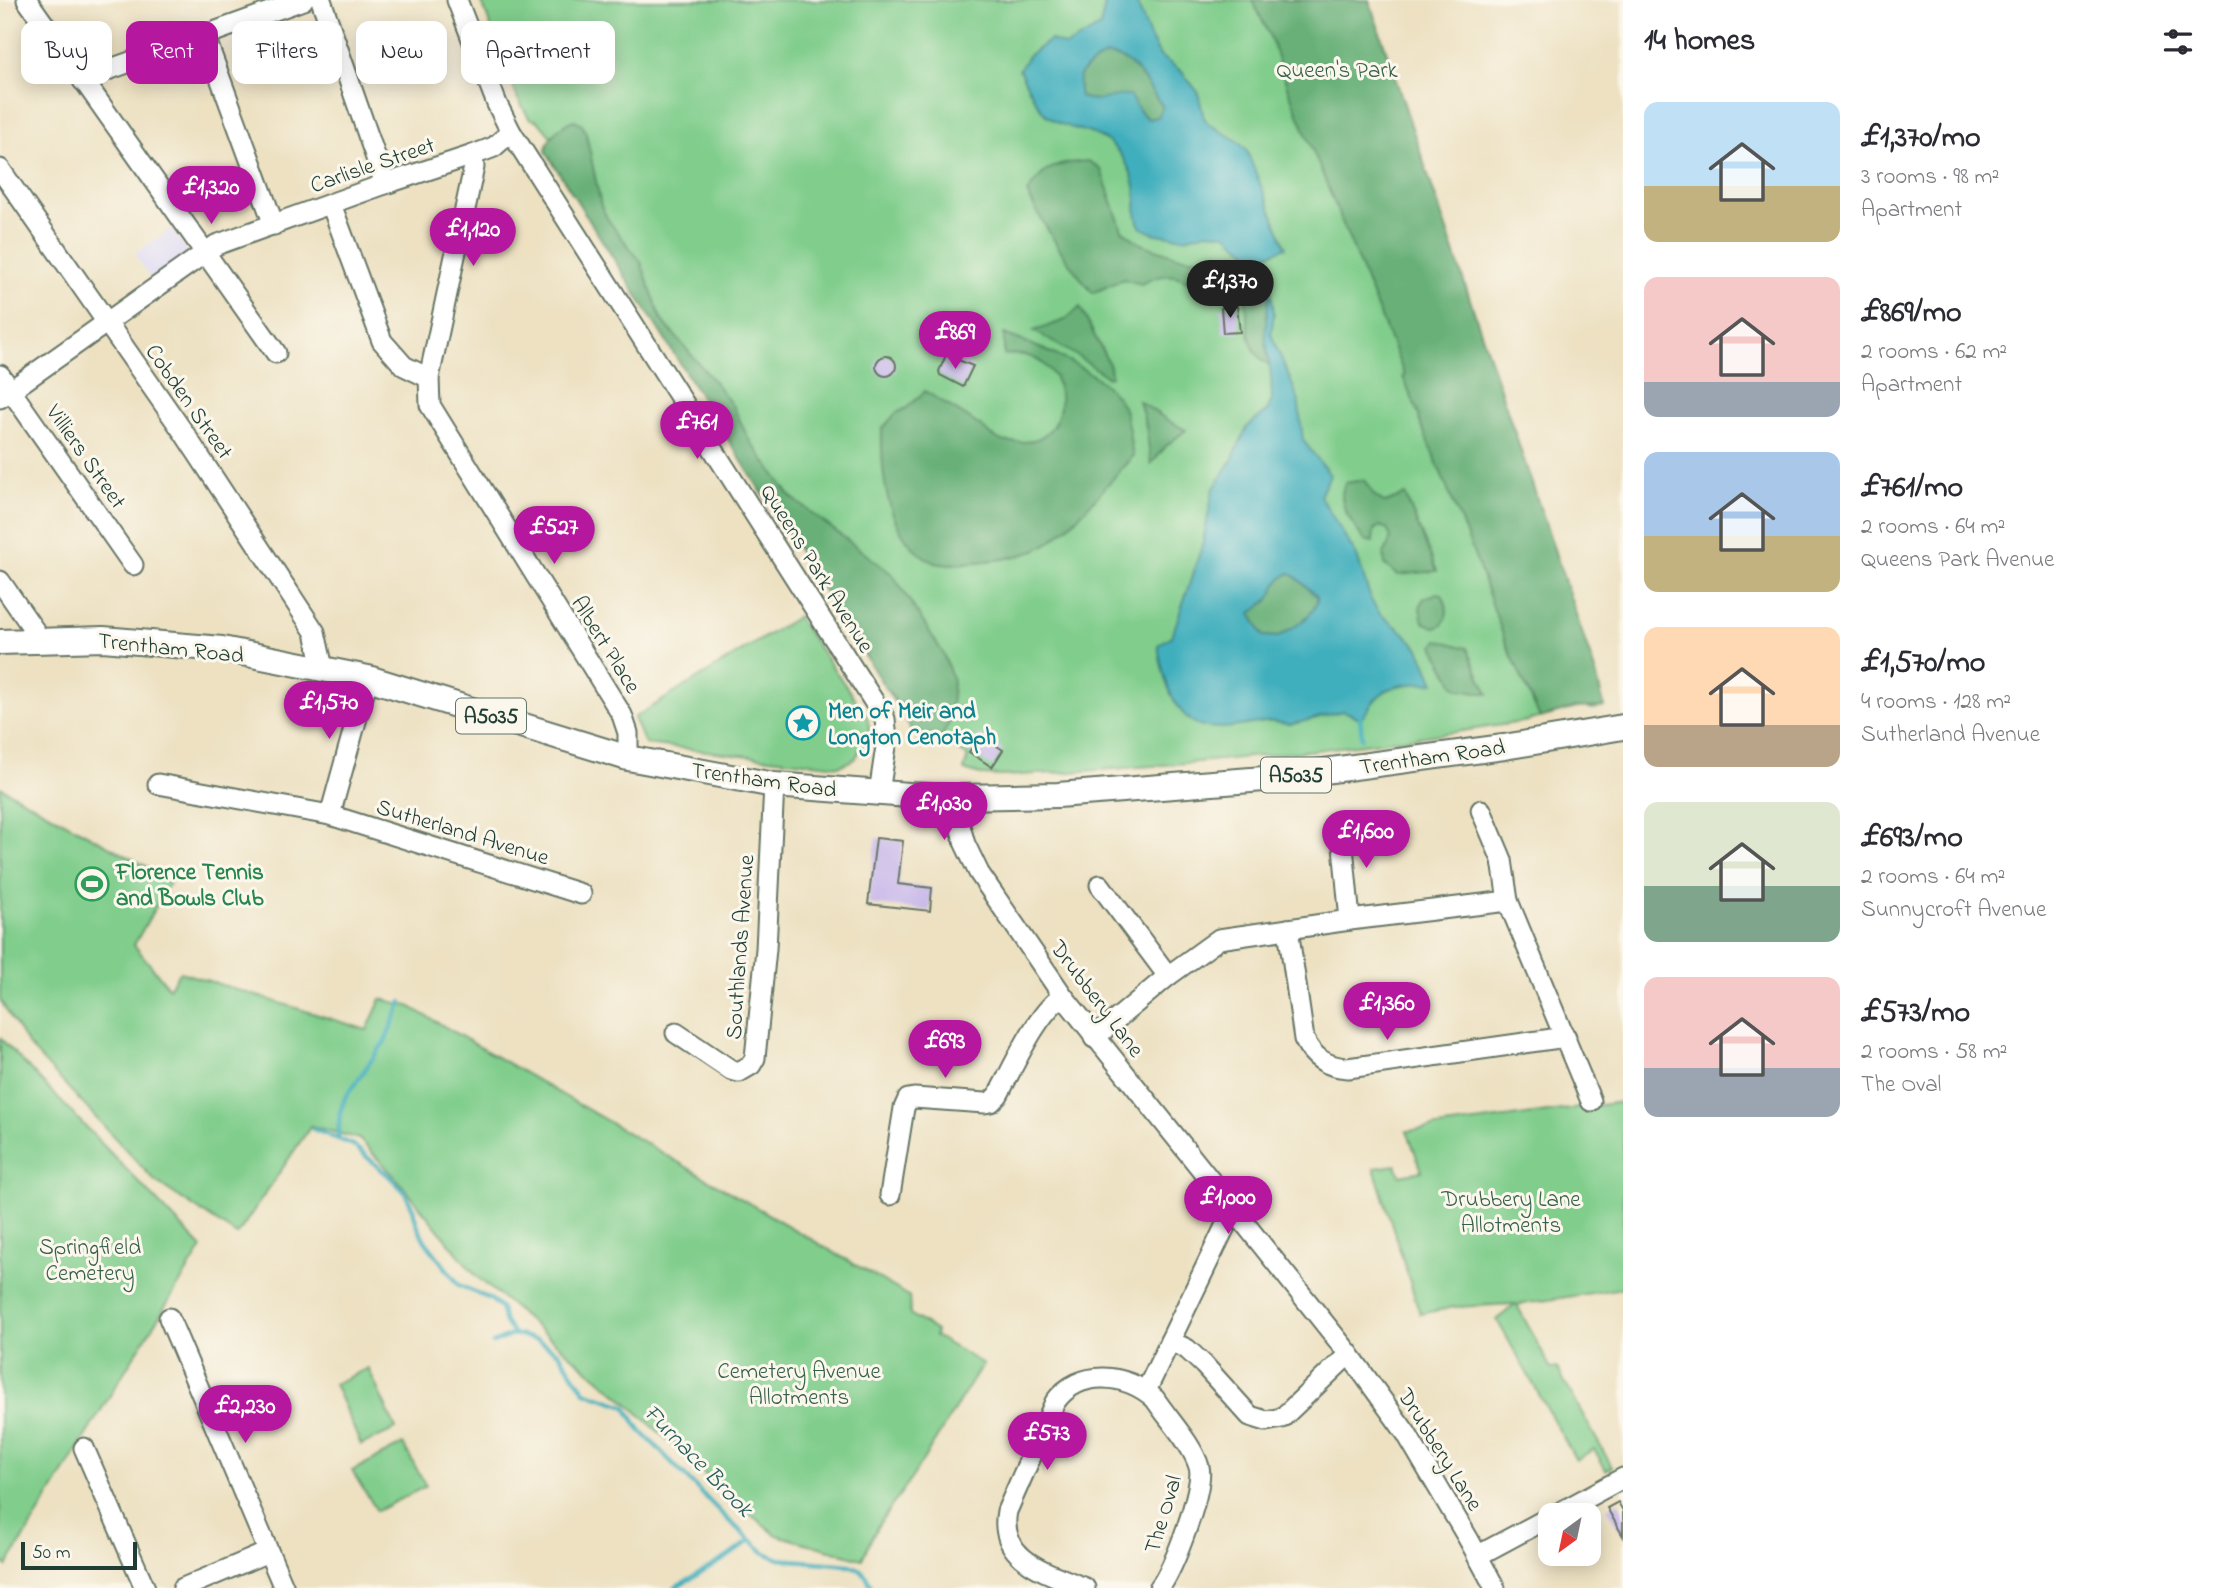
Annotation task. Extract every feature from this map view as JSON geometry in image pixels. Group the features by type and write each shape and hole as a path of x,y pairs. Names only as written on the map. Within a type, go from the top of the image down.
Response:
{"main road":[{"name":"Trentham Road","path":"0,642 103,639 222,649 368,678 628,758 774,785 879,793 957,797 1058,795 1264,779 1504,747 1623,727"}],"street":[{"path":"27,0 42,21"},
{"path":"218,32 303,0"},
{"path":"321,0 385,184"},
{"name":"Queens Park Avenue","path":"457,0 497,104 511,132 885,719 887,740 879,793"},
{"path":"218,72 274,225"},
{"path":"85,84 276,353"},
{"name":"Carlisle Street","path":"4,388 106,323 216,245 494,147 511,132"},
{"path":"331,204 382,341 404,366 429,378 474,167 473,155"},
{"name":"Cobden Street","path":"0,169 184,433 315,632 323,668"},
{"name":"Albert Place","path":"429,378 430,405 622,715 628,733 628,758"},
{"name":"Villiers Street","path":"4,388 134,565"},
{"path":"0,581 41,640"},
{"path":"330,815 368,678"},
{"name":"Sutherland Avenue","path":"158,783 330,815 581,894"},
{"name":"Southlands Avenue","path":"677,1033 731,1070 739,1072 751,1065 755,1058 766,949 774,785"},
{"name":"Drubbery Lane","path":"957,797 963,835 979,873 1094,1038 1202,1168 1349,1354 1406,1433 1495,1588"},
{"path":"1482,809 1502,860 1508,901 1566,1037 1589,1101"},
{"path":"1340,824 1350,920"},
{"path":"1100,884 1168,976"},
{"path":"1094,1038 1168,976 1219,939 1508,901"},
{"path":"1288,929 1304,1039 1309,1050 1327,1064 1348,1068 1566,1037"},
{"path":"890,1195 904,1108 908,1099 991,1102 998,1095 1042,1017 1056,1000 1063,996"},
{"path":"1085,1588 1025,1562 1009,1540 1005,1522 1007,1511 1055,1402 1068,1388 1090,1379 1108,1378 1127,1381 1146,1391 1179,1345 1233,1210"},
{"path":"169,1318 284,1588"},
{"path":"1179,1345 1200,1370 1250,1416 1274,1420 1282,1418 1349,1354"},
{"name":"The Oval","path":"1146,1391 1155,1399 1201,1470 1198,1492 1169,1574 1159,1588"},
{"path":"84,1448 145,1588"},
{"path":"1576,1503 1623,1478"},
{"path":"1477,1556 1538,1523"},
{"path":"183,1588 268,1552"}],"shaded area":[{"path":"172,228 188,252 151,279 135,254"}],"green space":[{"name":"Queen's Park","path":"481,0 1369,0 1596,674 1604,707 1584,707 1522,722 1457,732 1263,756 1003,776 980,775 964,770 968,756 940,740 933,745 923,743 907,723 689,372 553,139 538,121 529,118 518,99 512,84 615,84 615,21 489,21"},
{"name":"Queen's Park","path":"1252,0 1369,0 1596,674 1604,707 1575,708 1540,718 1506,643 1473,551 1420,422 1403,377 1405,376 1289,92 1269,34"},
{"path":"1106,55 1125,61 1140,74 1164,108 1158,117 1148,119 1124,95 1096,100 1080,97 1079,80 1083,70"},
{"path":"574,120 581,123 586,133 601,206 608,220 641,262 661,319 734,408 748,438 791,497 893,575 943,653 953,681 950,721 940,740 925,746 910,729 905,713 885,687 546,152 555,132"},
{"path":"1089,161 1101,170 1122,230 1141,244 1176,256 1207,260 1193,285 1174,276 1161,276 1141,284 1123,279 1093,293 1083,282 1057,245 1027,193 1040,176 1053,167"},
{"path":"1260,266 1265,275 1268,292 1266,337 1269,365 1253,348 1243,276"},
{"path":"1080,307 1110,366 1111,376 1108,377 1034,331 1065,320"},
{"path":"1004,334 1073,363 1106,385 1118,398 1125,412 1133,456 1073,522 1044,546 1020,556 1003,559 958,564 933,562 917,551 896,522 885,485 882,429 896,413 907,408 925,391 1002,441 1024,442 1042,436 1053,425 1060,410 1060,393 1054,377 1043,364 1026,356 1004,355"},
{"path":"1139,401 1186,430 1166,446 1151,464 1146,426"},
{"path":"1364,480 1374,495 1385,503 1405,495 1437,571 1398,575 1385,565 1384,554 1391,538 1387,529 1380,526 1374,530 1373,542 1364,540 1346,513 1342,491 1345,483"},
{"path":"1290,573 1317,596 1317,603 1310,615 1290,630 1278,637 1263,636 1251,613 1268,601 1279,578"},
{"path":"1437,593 1442,594 1447,610 1442,625 1436,628 1423,622 1420,608 1423,599"},
{"path":"797,617 867,716 870,732 855,759 839,766 645,744 634,718"},
{"path":"1438,640 1467,648 1488,694 1460,689 1454,685 1434,646"},
{"name":"Cemetery Avenue Allotments","path":"0,787 171,880 134,945 169,988 180,972 367,1030 381,999 409,1006 909,1296 910,1314 936,1331 935,1336 983,1364 913,1476 877,1527 862,1559 777,1535 737,1504 623,1399 476,1276 397,1179 359,1139 311,1126 237,1235 155,1181 28,1045 0,1000"},
{"name":"Springfield Cemetery","path":"0,1038 202,1248 7,1566 0,1558"},
{"name":"Drubbery Lane Allotments","path":"1623,1102 1623,1288 1517,1305 1551,1369 1557,1368 1612,1467 1606,1470 1594,1449 1576,1460 1497,1320 1515,1304 1455,1307 1420,1314 1374,1168 1396,1165 1400,1175 1422,1171 1407,1131"},
{"path":"368,1368 396,1429 361,1445 334,1384"},
{"path":"403,1444 426,1486 377,1511 352,1471"}],"water":[{"path":"1106,0 1136,0 1160,56 1181,71 1198,92 1204,118 1246,149 1286,247 1262,257 1270,282 1274,313 1271,334 1298,398 1303,440 1330,475 1320,496 1357,556 1371,600 1380,614 1419,648 1434,683 1402,685 1387,690 1375,700 1361,719 1344,711 1292,724 1269,722 1207,727 1186,716 1171,695 1166,682 1158,645 1172,636 1202,546 1213,490 1232,460 1247,427 1267,411 1272,400 1265,334 1269,297 1264,272 1257,260 1227,234 1207,232 1185,238 1156,234 1141,228 1137,217 1134,183 1130,170 1119,153 1100,137 1064,125 1047,116 1036,101 1019,70 1028,56 1050,40 1066,46 1100,27","holes":["1106,55 1125,61 1140,74 1163,107 1158,117 1148,119 1129,95 1099,99 1080,97 1079,80 1083,70","1290,573 1317,596 1317,602 1310,614 1290,630 1278,637 1263,636 1251,613 1267,601 1279,581"]}],"building":[{"path":"1237,306 1240,332 1223,333 1221,308"},
{"path":"946,355 973,366 963,387 940,375 939,371"},
{"path":"886,356 893,359 896,366 893,373 886,376 879,373 876,366 879,359"},
{"path":"980,735 1003,750 992,767 969,752"},
{"path":"876,838 903,841 898,884 932,888 930,911 868,904"},
{"path":"1618,1502 1623,1511 1623,1536 1607,1508"}],"waterway":[{"path":"1360,716 1362,738"},
{"path":"338,1138 340,1112 345,1098 385,1041 402,1002"},
{"name":"Furnace Brook","path":"313,1129 353,1145 390,1177 404,1191 425,1241 459,1285 492,1300 501,1309 505,1323 514,1334 537,1340 559,1353 585,1392 625,1406 640,1430 727,1519 764,1552 779,1559 850,1565 864,1574 872,1588"},
{"path":"493,1343 514,1334"},
{"path":"675,1588 751,1540"}],"place":[{"name":"Men of Meir and Longton Cenotaph","path":"803,723"},
{"name":"Florence Tennis and Bowls Club","path":"92,884"}]}
